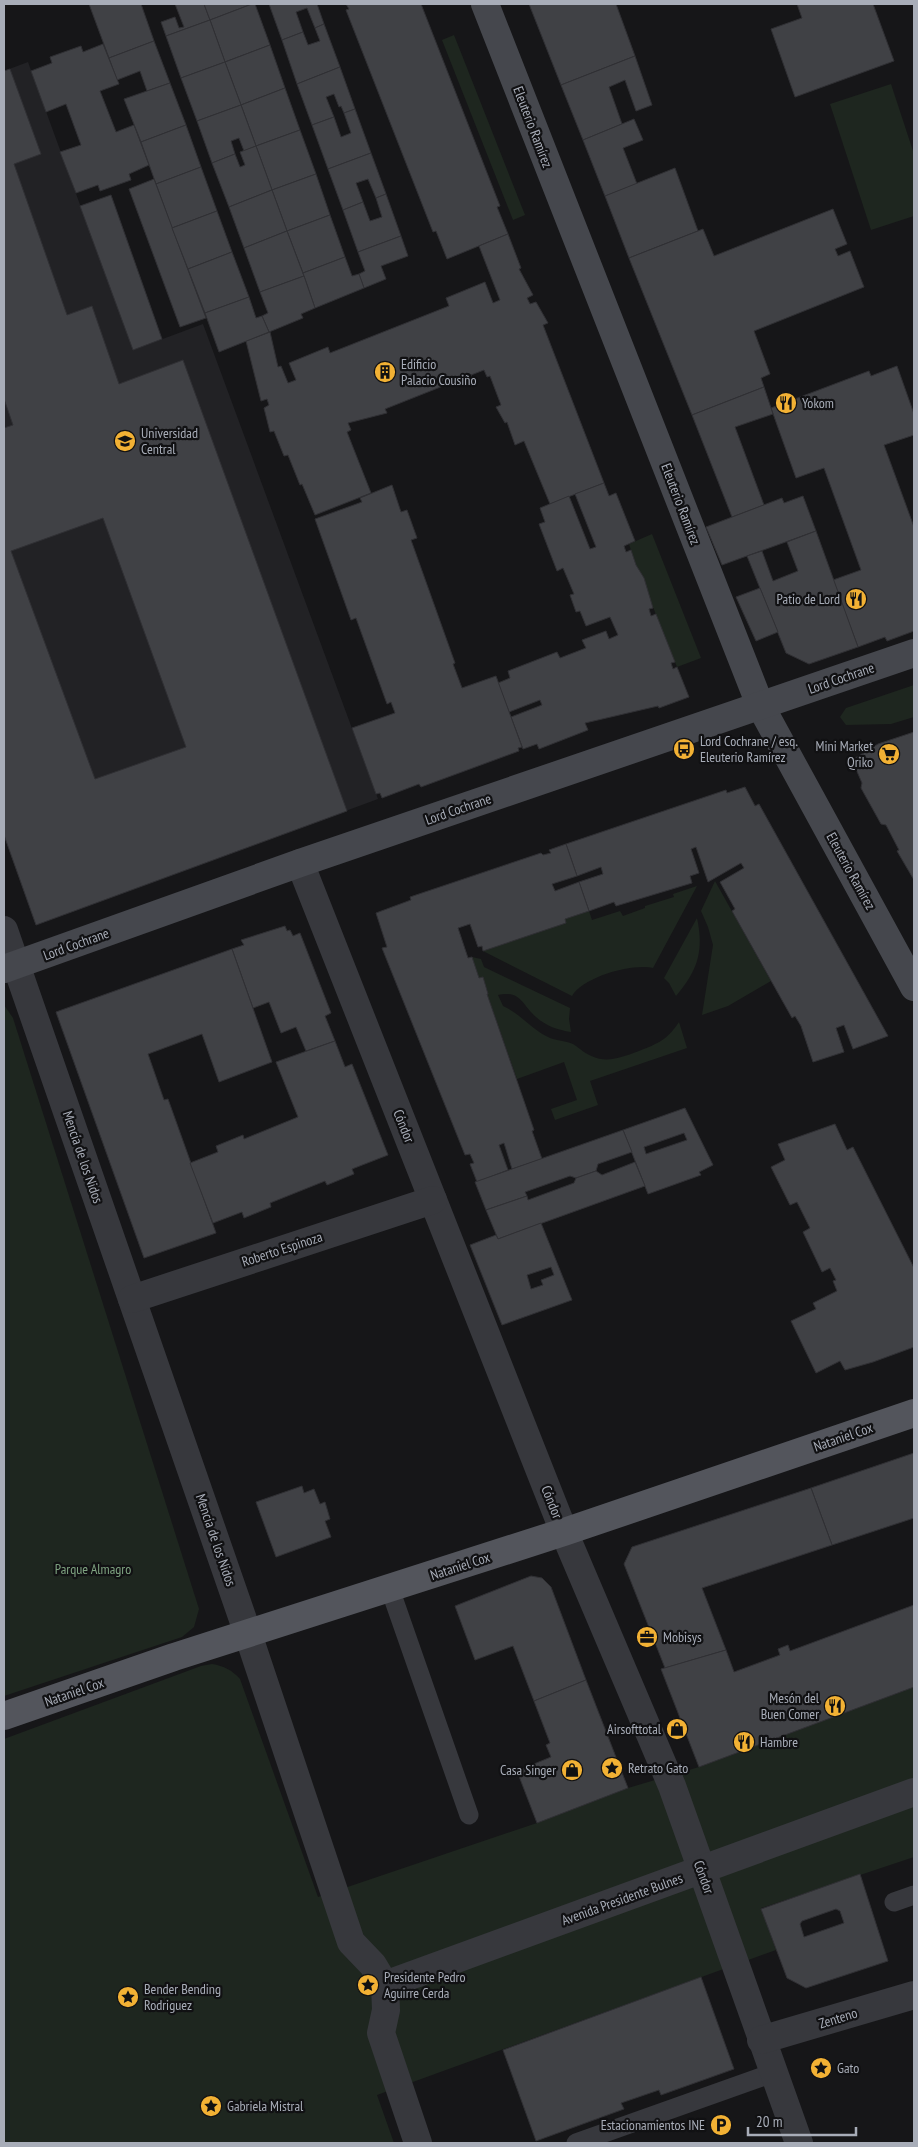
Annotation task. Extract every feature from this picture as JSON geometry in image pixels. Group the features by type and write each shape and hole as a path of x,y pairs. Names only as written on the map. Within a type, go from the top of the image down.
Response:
{"main road":[{"name":"Nataniel Cox","path":"4,1716 174,1657 564,1532 914,1413"}],"street":[{"name":"Eleuterio Ramírez","path":"485,4 760,705 914,987"},
{"name":"Lord Cochrane","path":"10,967 300,863 914,653"},
{"name":"Cóndor","path":"300,863 564,1532 672,1786 799,2143"},
{"name":"Mencía de los Nidos","path":"4,930 10,967 132,1299 248,1634 351,1942 373,1965 385,1986 386,2010 381,2034 418,2143"},
{"name":"Roberto Espinoza","path":"132,1299 433,1200"},
{"name":"Avenida Presidente Bulnes","path":"385,1986 914,1792"},
{"name":"Zenteno","path":"762,2040 914,1995"}],"lane":[{"path":"390,1589 469,1815"},
{"path":"894,1902 914,1895"},
{"path":"576,2143 773,2073"}],"shaded area":[{"name":"Universidad Central","path":"28,62 133,350 203,324 378,799 36,925 4,836 4,71"}],"green space":[{"path":"454,35 525,215 513,220 442,40"},
{"path":"891,84 914,154 914,216 871,230 830,104"},
{"path":"652,534 701,658 677,667 647,592 644,578 636,565 629,544"},
{"path":"914,685 914,717 891,724 846,725 840,717 846,708"},
{"path":"715,881 771,981 728,1006 702,1015 713,945 701,911"},
{"path":"697,886 653,968 633,968 597,977 578,989 572,996 483,951 566,923 565,919 589,911 592,920 620,911 623,916 645,908 645,906 674,897 673,894"},
{"path":"697,918 700,940 697,960 690,977 676,996 664,978"},
{"path":"472,957 481,959 484,967 570,1008 571,1032 557,1029 544,1023 516,997 506,994 498,995 503,1006 544,1035 573,1044 599,1059 613,1059 652,1046 671,1033 679,1022 687,1048 590,1081 598,1105 555,1120 551,1109 577,1100 564,1062 517,1079 487,994 483,977 479,978"},
{"name":"Parque Almagro","path":"4,1005 13,1018 199,1609 194,1627 182,1637 4,1696"},
{"path":"212,1664 228,1669 240,1679 318,1897 537,1823 628,1788 699,1767 914,1687 914,1857 761,1908 776,1950 377,2095 394,2143 4,2143 4,1739 201,1666"}],"building":[{"path":"89,4 141,4 154,41 109,58"},
{"path":"175,4 204,4 210,20 166,36 161,22 175,17 179,28 184,27"},
{"path":"204,4 252,4 210,20"},
{"path":"255,4 270,45 225,62 210,20"},
{"path":"269,4 317,4 324,24 315,28 307,8 296,12 303,32 282,40"},
{"path":"346,4 421,4 500,206 497,207 508,234 447,259 436,231 433,232 346,10 349,9"},
{"path":"529,4 616,4 635,56 561,85"},
{"path":"797,4 873,4 894,61 795,97 771,29 802,18"},
{"path":"210,20 225,62 181,78 166,36"},
{"path":"324,24 340,67 297,84 282,40 303,32 308,45 320,41 315,28"},
{"path":"154,41 170,83 147,91 140,71 117,80 109,58"},
{"path":"103,44 119,84 100,91 116,132 134,125 149,165 129,174 131,180 100,191 98,185 76,193 60,152 81,145 66,104 46,112 31,71 52,63 50,57 81,46 83,52"},
{"path":"270,45 285,88 241,105 225,62"},
{"path":"635,56 652,105 636,111 625,80 609,87 622,124 583,140 561,85"},
{"path":"225,62 241,105 197,121 181,78"},
{"path":"340,67 355,109 344,113 341,106 339,107 334,94 326,97 334,117 312,125 297,84"},
{"name":"Universidad Central","path":"10,69 41,154 14,164 67,315 92,306 119,384 183,360 347,811 36,925 4,835 4,428 13,425 4,399 4,71","holes":["103,518 186,747 95,779 11,551"]},
{"path":"170,83 186,125 141,142 124,99"},
{"path":"285,88 300,130 256,146 241,105"},
{"path":"241,105 256,146 244,151 239,138 231,141 235,154 212,163 197,121"},
{"path":"355,109 371,153 328,169 312,125 334,117 341,137 351,133 344,113"},
{"path":"634,119 643,140 623,148 637,184 605,196 583,140"},
{"path":"186,125 201,167 156,184 141,142"},
{"path":"300,130 316,174 272,190 256,146"},
{"path":"256,146 272,190 229,207 212,163 235,154 240,167 245,165 240,152"},
{"path":"371,153 386,194 376,198 368,179 356,183 363,202 343,210 328,169"},
{"path":"201,167 217,211 172,228 156,184"},
{"path":"675,168 698,231 629,258 605,196"},
{"path":"316,174 330,215 287,231 272,190"},
{"path":"154,179 206,318 180,327 129,189"},
{"path":"272,190 287,231 244,248 229,207"},
{"path":"386,194 401,236 358,252 343,210 363,202 370,221 382,217 376,198"},
{"path":"111,195 162,339 133,350 80,206"},
{"path":"833,209 847,244 835,249 838,256 850,251 864,287 754,331 770,374 761,378 764,387 692,415 629,258 703,229 714,256"},
{"path":"217,211 232,252 188,269 172,228"},
{"path":"330,215 345,257 303,273 287,231"},
{"path":"287,231 304,276 260,292 244,248"},
{"name":"Edificio Palacio Cousiño","path":"508,234 521,268 519,269 533,295 527,298 530,304 536,302 548,323 543,325 604,483 550,504 524,441 515,445 507,422 505,423 496,407 501,405 490,376 487,377 484,370 471,375 474,380 443,386 385,409 387,413 348,423 351,430 347,432 371,493 315,515 288,455 284,456 274,431 270,432 264,408 269,405 267,399 261,401 246,341 270,332 278,367 281,366 288,383 296,380 289,363 328,347 330,353 449,306 446,298 485,282 493,303 500,300 479,246"},
{"path":"401,236 408,256 381,266 386,279 364,288 359,274 365,271 358,252"},
{"path":"232,252 249,297 205,313 188,269"},
{"path":"345,257 352,276 359,274 364,288 315,308 303,273"},
{"path":"304,276 315,308 301,314 303,318 269,332 262,316 268,313 260,292"},
{"path":"249,297 256,318 262,316 269,332 219,352 205,313"},
{"path":"897,366 914,414 914,435 884,445 914,527 914,631 887,641 885,637 858,647 833,580 861,570 824,468 796,478 771,408 869,371 871,376"},
{"path":"764,387 773,414 735,427 764,505 732,517 692,415"},
{"path":"604,483 609,496 616,493 635,541 624,546 626,552 631,550 636,565 644,578 653,608 649,609 651,616 656,614 675,662 671,663 673,669 677,667 689,697 659,708 658,706 585,723 588,730 539,749 537,744 523,749 511,717 542,705 540,700 509,712 498,683 510,678 508,671 557,652 560,658 586,648 582,640 606,631 609,639 618,635 610,617 586,626 580,611 576,612 570,595 574,594 563,568 557,571 539,524 545,522 540,508 569,496 590,549 596,547 575,494"},
{"path":"392,485 401,512 407,510 417,538 411,540 455,663 453,664 462,688 496,676 522,747 518,748 519,751 421,787 419,784 382,798 380,793 376,794 352,728 395,713 391,702 387,704 356,618 351,620 315,519 362,502 360,498"},
{"path":"803,496 816,531 722,565 706,527 782,498 784,503"},
{"path":"816,531 858,647 809,664 786,653 747,556 762,551 773,581 798,571 787,542"},
{"path":"760,588 778,632 756,641 736,597"},
{"path":"914,732 914,880 897,851 899,850 886,825 881,824 861,788 862,783 852,760 878,744"},
{"path":"745,787 755,806 759,804 888,1036 853,1049 844,1025 836,1028 844,1052 813,1062 801,1026 795,1016 792,1018 732,911 735,909 720,882 744,868 741,863 708,882 696,847 691,849 699,873 690,876 692,883 616,906 614,902 589,911 579,882 603,874 601,867 577,876 566,844 726,790 727,793"},
{"path":"566,844 577,876 552,884 555,891 579,882 589,911 565,919 566,923 483,951 482,946 478,947 470,924 458,928 468,958 472,957 479,978 483,977 542,1159 512,1169 504,1143 499,1145 508,1170 477,1182 470,1164 474,1163 470,1154 465,1155 382,948 387,947 376,913 411,900 410,897 541,853 543,855 551,853 549,850"},
{"path":"285,926 287,931 290,930 293,936 300,933 331,1013 325,1016 335,1041 306,1051 296,1027 281,1033 269,1002 253,1008 232,949 244,945 241,940"},
{"path":"232,949 272,1062 219,1082 202,1034 148,1054 164,1100 168,1099 216,1233 144,1258 56,1012"},
{"path":"335,1041 345,1067 352,1064 388,1155 352,1169 354,1174 327,1185 325,1181 270,1203 271,1207 244,1218 242,1212 213,1223 190,1163 218,1152 216,1146 243,1135 244,1139 298,1117 276,1062"},
{"path":"685,1108 713,1165 699,1172 701,1175 648,1194 623,1130","holes":["684,1133 687,1140 646,1154 644,1147"]},
{"path":"835,1124 847,1150 853,1147 914,1268 914,1347 845,1370 840,1361 816,1373 791,1321 816,1309 813,1303 837,1291 833,1281 836,1280 830,1268 822,1272 803,1232 810,1228 797,1202 790,1205 771,1167 785,1160 778,1144"},
{"path":"623,1130 632,1152 598,1164 596,1171 576,1178 570,1176 525,1192 527,1196 486,1210 475,1182"},
{"path":"635,1162 645,1186 498,1239 486,1210 527,1196 528,1200 574,1183 576,1178 596,1171 602,1175"},
{"path":"541,1223 572,1300 502,1325 470,1245 496,1235 498,1239","holes":["551,1267 554,1275 541,1280 543,1285 531,1289 527,1275"]},
{"path":"914,1453 914,1518 832,1545 811,1488"},
{"path":"302,1486 304,1493 314,1489 320,1504 325,1502 330,1519 325,1521 331,1537 276,1557 256,1502"},
{"path":"811,1488 832,1545 702,1588 726,1650 665,1668 624,1564 632,1547"},
{"path":"531,1576 542,1578 551,1587 586,1680 534,1701 513,1646 475,1660 455,1606"},
{"path":"914,1605 914,1687 699,1767 661,1669 726,1650 734,1672 780,1655 778,1649 788,1645 790,1651"},
{"path":"586,1680 628,1788 537,1823 517,1771 551,1757 546,1745 550,1743 534,1701"},
{"path":"860,1874 888,1961 806,1988 787,1978 761,1909","holes":["836,1909 840,1911 844,1923 804,1937 800,1924 802,1921"]},
{"path":"701,1977 734,2069 661,2095 659,2090 621,2103 624,2109 536,2141 503,2050"}],"place":[{"name":"Edificio Palacio Cousiño","path":"385,372"},
{"name":"Yokom","path":"786,403"},
{"name":"Universidad Central","path":"125,441"},
{"name":"Patio de Lord","path":"856,599"},
{"name":"Lord Cochrane / esq. Eleuterio Ramírez","path":"684,749"},
{"name":"Mini Market Qriko","path":"889,754"},
{"name":"Mobisys","path":"647,1637"},
{"name":"Mesón del Buen Comer","path":"835,1706"},
{"name":"Airsofttotal","path":"677,1729"},
{"name":"Hambre","path":"744,1742"},
{"name":"Retrato Gato","path":"612,1768"},
{"name":"Casa Singer","path":"572,1770"},
{"name":"Presidente Pedro Aguirre Cerda","path":"368,1985"},
{"name":"Bender Bending Rodriguez","path":"128,1997"},
{"name":"Gato","path":"821,2068"},
{"name":"Gabriela Mistral","path":"211,2106"},
{"name":"Estacionamientos INE","path":"721,2125"}]}
